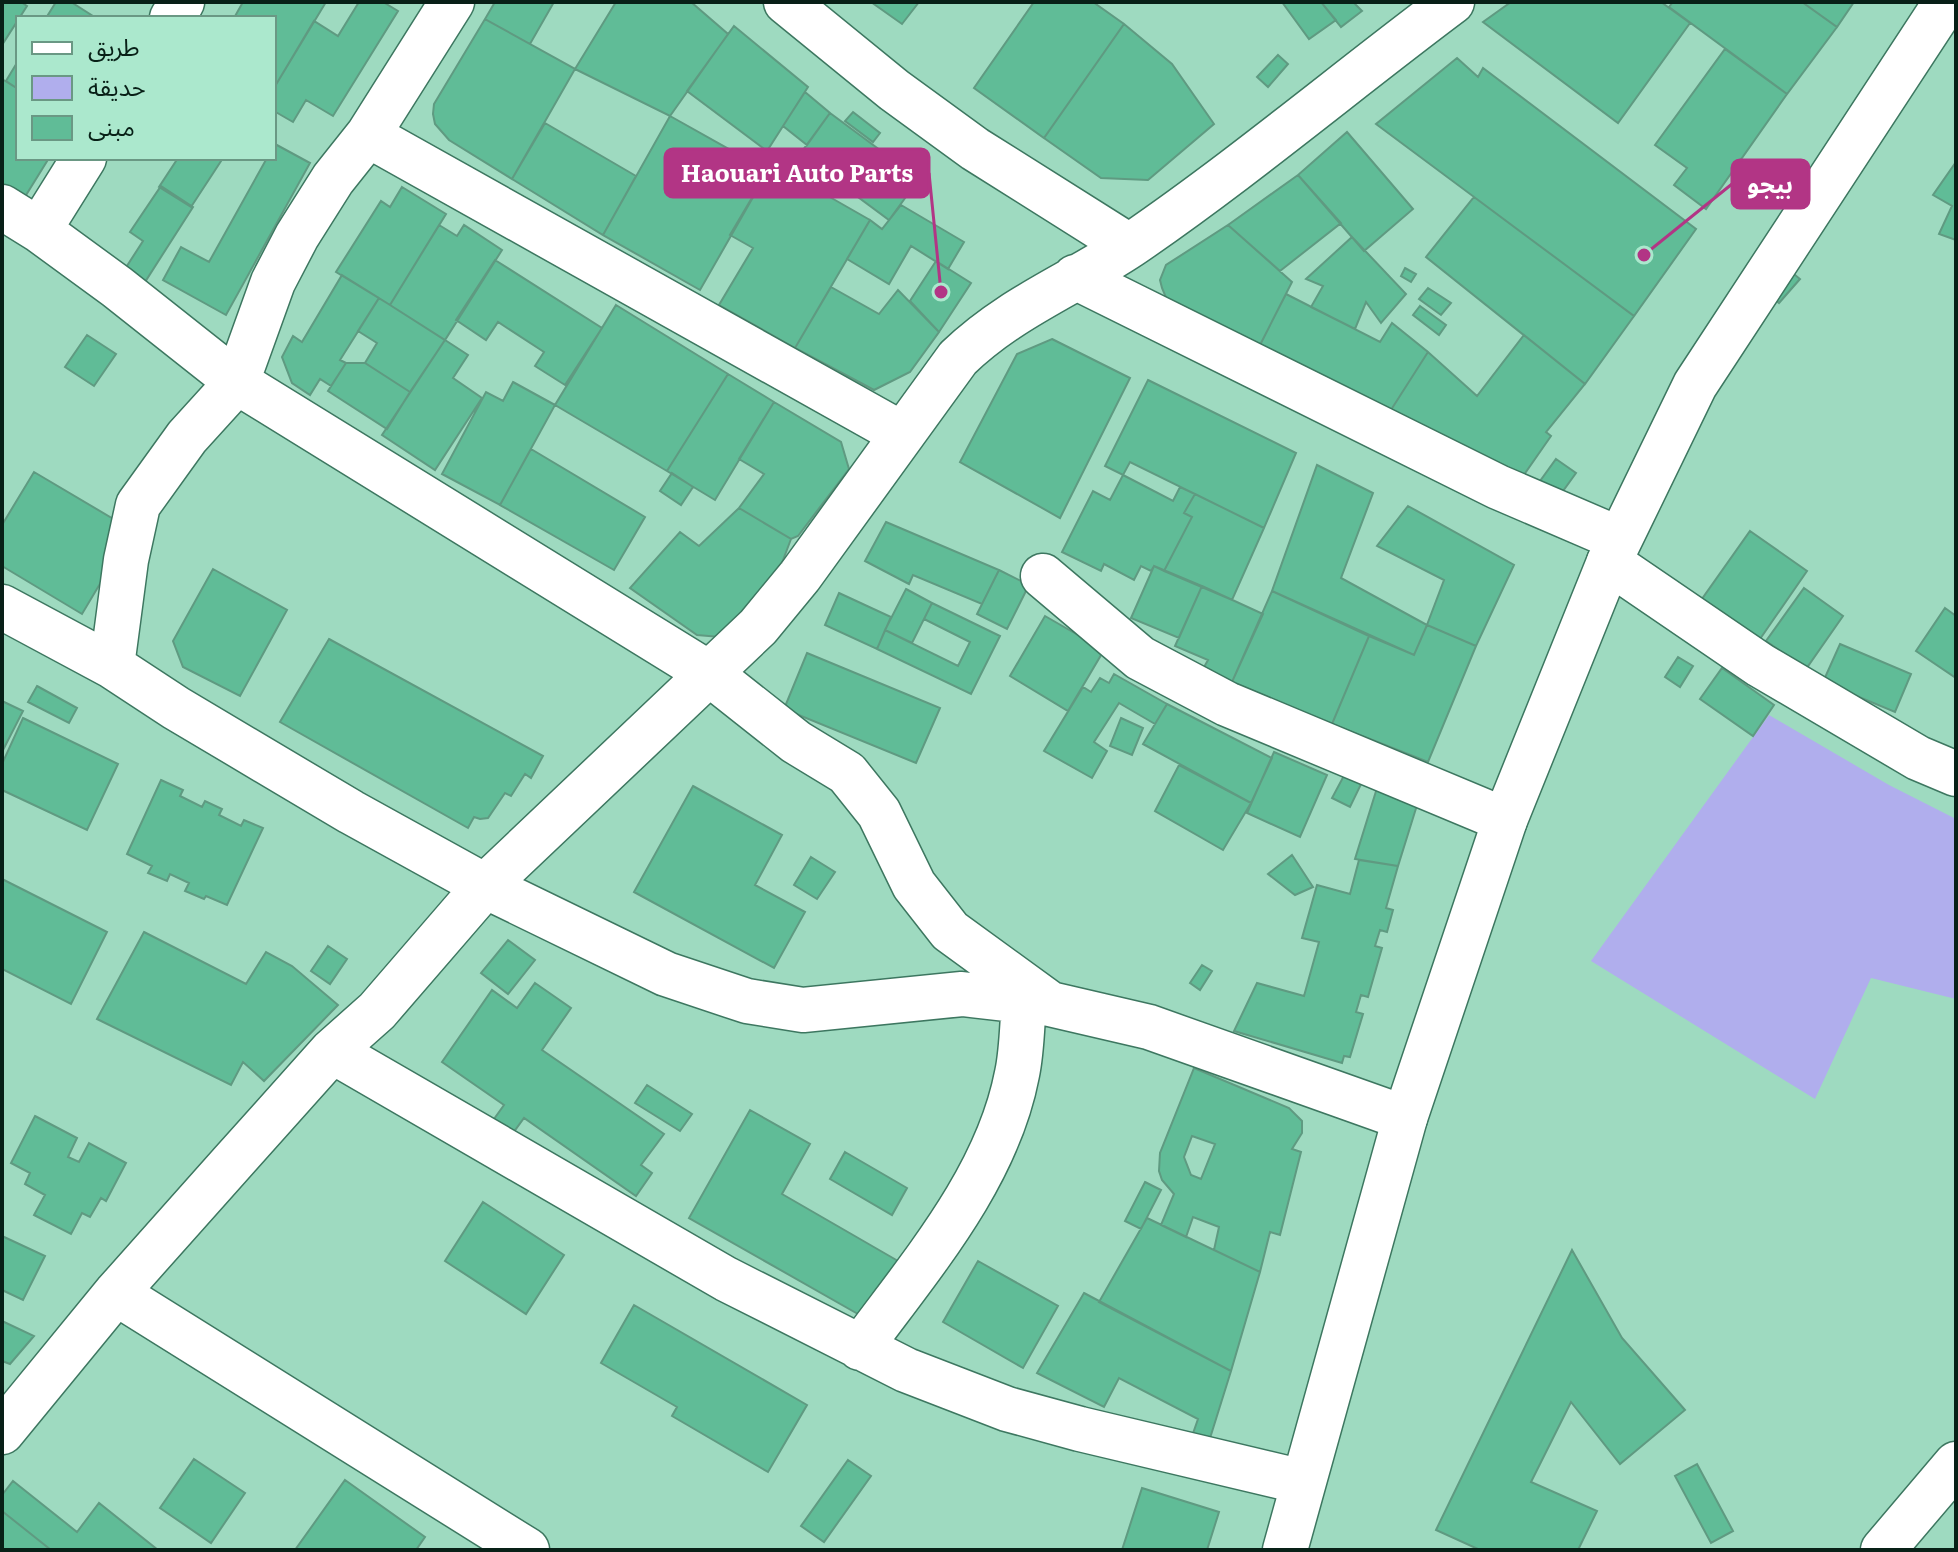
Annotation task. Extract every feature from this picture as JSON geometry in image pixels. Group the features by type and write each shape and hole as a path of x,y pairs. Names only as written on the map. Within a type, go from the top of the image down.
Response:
{"street":[{"path":"112,666 126,560 138,505 187,437 237,382 273,282 297,236 333,179 368,135 452,2"},
{"path":"786,2 894,90 975,149 1129,246"},
{"path":"2,1432 116,1293 332,1051 377,1011 485,886 758,627 800,576 958,358 984,333 1024,306 1129,246 1302,120 1452,2"},
{"path":"1285,1550 1405,1118 1505,820 1614,551 1710,360 1946,2"},
{"path":"368,135 902,434"},
{"path":"39,230 83,160"},
{"path":"2,207 117,287 237,382 710,674 796,742 847,773 879,813 914,885 950,931 1037,1003"},
{"path":"1075,277 1498,487 1614,551 1760,665 1918,758 1956,774"},
{"path":"1043,576 1140,658 1184,684 1505,820"},
{"path":"2,607 112,666 261,760 485,886 666,974 747,1001 803,1010 962,994 1037,1003 1149,1027 1405,1118"},
{"path":"860,1348 972,1189 1001,1129 1037,1003"},
{"path":"332,1051 712,1272 906,1370 1007,1409 1303,1482"},
{"path":"116,1293 527,1550"},
{"path":"1883,1550 1956,1464"}],"green space":[{"path":"1769,715 1889,785 1956,819 1956,999 1871,978 1815,1099 1591,961"}],"building":[{"path":"2,2 21,2 27,6 21,16 16,16 16,23 2,45"},
{"path":"56,2 71,2 93,16 47,16"},
{"path":"243,2 326,2 276,85 276,16 235,16"},
{"path":"359,2 383,2 398,11 333,116 306,100 293,122 276,112 276,85 314,21 338,36"},
{"path":"495,2 554,2 530,44 485,19"},
{"path":"616,2 691,2 728,34 670,116 575,69"},
{"path":"871,2 919,2 902,24"},
{"path":"1034,2 1093,2 1124,24 1044,138 974,88"},
{"path":"1282,2 1321,2 1336,20 1309,39"},
{"path":"1321,2 1358,2 1355,4 1362,11 1341,27"},
{"path":"1511,2 1661,2 1690,23 1618,123 1483,22"},
{"path":"1673,2 1802,2 1837,27 1787,94 1669,7"},
{"path":"1802,2 1854,2 1837,27"},
{"path":"485,19 575,69 512,179 449,140 435,124 433,114 434,104"},
{"path":"1124,24 1172,64 1214,124 1148,180 1101,178 1044,138"},
{"path":"734,26 808,87 767,151 687,91"},
{"path":"1725,49 1787,94 1706,209 1674,185 1687,168 1655,145"},
{"path":"1278,55 1288,64 1268,87 1257,77"},
{"path":"1457,58 1478,77 1483,68 1696,229 1634,316 1376,124"},
{"path":"16,64 16,88 6,81"},
{"path":"2,79 16,88 16,160 48,160 18,208 2,198"},
{"path":"805,92 830,113 807,145 783,126"},
{"path":"853,112 880,133 873,142 845,121"},
{"path":"830,113 919,179 889,220 800,154"},
{"path":"670,116 768,171 700,290 603,235"},
{"path":"545,123 636,176 603,235 512,179"},
{"path":"1347,132 1413,209 1364,251 1298,175"},
{"path":"276,145 310,163 226,315 163,280 181,247 209,262 266,160 276,160"},
{"path":"177,160 222,160 191,207 159,187"},
{"path":"1956,162 1956,240 1939,234 1952,206 1933,195"},
{"path":"772,164 870,220 795,348 719,305 753,248 730,235"},
{"path":"1298,175 1341,223 1280,271 1228,225"},
{"path":"161,186 193,207 145,282 125,269 143,241 130,232"},
{"path":"402,187 446,214 390,305 336,272 381,201 390,207"},
{"path":"1474,197 1634,316 1585,384 1426,257"},
{"path":"901,205 964,242 948,269 911,246 889,284 847,259 870,220 882,229"},
{"path":"439,225 457,236 464,225 502,250 445,340 390,305"},
{"path":"1228,225 1292,282 1259,347 1167,300 1162,288 1160,280 1166,265"},
{"path":"1352,237 1406,294 1381,323 1366,302 1355,329 1311,307 1323,286 1306,279"},
{"path":"495,260 602,328 565,385 535,366 544,352 498,322 486,340 456,320"},
{"path":"936,261 971,283 939,332 910,301"},
{"path":"1405,268 1416,274 1411,282 1401,276"},
{"path":"1789,270 1800,279 1779,303 1768,294"},
{"path":"342,275 379,298 340,360 346,363 331,386 320,379 310,395 292,383 282,357 293,336 302,342"},
{"path":"831,287 879,314 898,290 939,332 910,372 874,390 795,348"},
{"path":"1428,288 1451,303 1441,315 1419,299"},
{"path":"1286,294 1380,342 1392,323 1428,352 1389,413 1259,347"},
{"path":"379,298 445,340 410,392 365,363 377,343 358,331"},
{"path":"616,305 728,374 667,471 555,405"},
{"path":"1420,306 1446,325 1439,335 1413,315"},
{"path":"87,335 116,354 94,386 65,367"},
{"path":"1524,335 1585,384 1546,432 1551,436 1521,479 1389,413 1428,352 1477,396"},
{"path":"1052,339 1130,378 1060,518 960,462 1017,354"},
{"path":"445,340 468,355 453,378 482,398 435,470 382,435"},
{"path":"346,363 365,363 410,392 387,429 328,391"},
{"path":"728,374 774,402 715,500 667,471"},
{"path":"1148,380 1296,453 1264,528 1130,462 1123,475 1105,466"},
{"path":"513,382 555,405 500,505 442,474 486,392 503,401"},
{"path":"774,402 841,442 849,469 798,536 791,539 739,508 764,474 739,459"},
{"path":"531,449 645,517 614,570 500,505"},
{"path":"1556,459 1576,473 1555,502 1535,488"},
{"path":"1317,465 1373,493 1341,578 1427,625 1414,655 1272,591"},
{"path":"34,472 132,530 82,614 2,566 2,525"},
{"path":"672,473 693,487 681,505 660,491"},
{"path":"1123,475 1173,501 1180,487 1195,494 1184,513 1192,517 1164,571 1154,566 1151,571 1141,566 1134,580 1104,564 1101,571 1062,552 1093,491 1110,500"},
{"path":"1195,494 1264,528 1232,600 1164,571 1192,517 1184,513"},
{"path":"1408,506 1514,565 1476,646 1427,625 1444,580 1377,546"},
{"path":"739,508 791,539 780,568 720,637 697,635 630,588 680,532 699,546"},
{"path":"886,522 999,570 982,604 913,575 909,584 865,561"},
{"path":"1750,531 1807,571 1760,639 1697,606"},
{"path":"1154,566 1202,586 1179,638 1131,618"},
{"path":"213,569 287,610 240,696 183,667 173,641"},
{"path":"999,570 1029,585 1007,629 977,614"},
{"path":"1202,586 1263,614 1232,682 1203,669 1208,660 1175,646"},
{"path":"1804,588 1843,616 1806,669 1766,641"},
{"path":"906,589 932,603 912,643 885,630"},
{"path":"1272,591 1369,636 1332,724 1232,682"},
{"path":"839,593 891,617 877,649 825,625"},
{"path":"932,603 1000,636 971,694 877,649 885,630 958,666 970,642 924,619"},
{"path":"1945,608 1956,616 1956,678 1916,651"},
{"path":"1045,616 1104,650 1068,711 1010,676"},
{"path":"1427,625 1476,646 1428,762 1332,724 1369,636 1414,655"},
{"path":"329,639 543,756 531,778 525,774 511,796 505,793 488,818 474,817 468,828 280,722"},
{"path":"1840,644 1911,674 1895,712 1823,682"},
{"path":"807,653 940,708 916,763 784,709"},
{"path":"1678,657 1693,666 1680,687 1665,677"},
{"path":"1722,668 1774,705 1753,736 1700,699"},
{"path":"1114,674 1167,704 1155,724 1119,703 1094,742 1107,751 1092,778 1044,751 1083,687 1091,692 1100,678 1109,683"},
{"path":"37,686 77,708 69,723 28,702"},
{"path":"2,701 23,711 2,752"},
{"path":"1167,704 1272,758 1251,803 1143,744"},
{"path":"23,718 118,764 87,830 2,790 2,764"},
{"path":"1121,718 1143,728 1132,755 1110,746"},
{"path":"1274,752 1327,775 1300,837 1247,813"},
{"path":"1179,765 1251,803 1223,850 1155,811"},
{"path":"1347,770 1364,778 1350,807 1332,798"},
{"path":"161,780 183,790 180,796 202,807 205,801 222,809 219,815 241,826 244,820 263,828 227,905 185,891 189,883 170,874 167,881 148,873 152,866 127,854"},
{"path":"693,786 782,835 755,885 805,912 774,968 634,892"},
{"path":"1377,788 1418,802 1398,866 1355,859"},
{"path":"1292,855 1313,887 1295,895 1268,874"},
{"path":"811,857 835,872 817,899 794,885"},
{"path":"1359,860 1398,866 1386,908 1393,910 1387,932 1380,930 1375,946 1382,948 1368,997 1361,995 1356,1012 1363,1014 1350,1057 1344,1056 1342,1063 1234,1031 1257,983 1304,996 1319,942 1302,938 1317,885 1350,894"},
{"path":"2,879 107,932 71,1004 2,969"},
{"path":"144,932 246,984 266,952 292,966 338,1005 264,1081 243,1062 231,1085 97,1019"},
{"path":"508,940 535,960 508,994 481,973"},
{"path":"328,946 347,959 330,984 311,971"},
{"path":"1202,965 1212,971 1200,990 1190,983"},
{"path":"535,983 571,1008 542,1050 664,1134 641,1165 652,1173 636,1196 524,1118 513,1133 494,1119 504,1105 442,1062 492,990 517,1008"},
{"path":"1194,1068 1289,1108 1302,1121 1302,1133 1292,1149 1301,1152 1280,1235 1270,1232 1260,1272 1214,1250 1219,1227 1193,1217 1186,1237 1161,1225 1174,1194 1162,1180 1160,1153","holes":["1192,1136 1215,1144 1201,1179 1191,1175 1184,1157"]},
{"path":"647,1085 692,1114 680,1131 635,1103"},
{"path":"750,1110 810,1144 782,1194 905,1265 872,1322 689,1218"},
{"path":"35,1116 77,1138 68,1157 79,1162 89,1143 126,1163 106,1201 101,1198 90,1217 82,1213 71,1234 34,1215 45,1195 25,1184 30,1173 11,1163"},
{"path":"845,1152 907,1188 892,1215 830,1179"},
{"path":"1145,1182 1161,1190 1141,1229 1125,1221"},
{"path":"483,1202 564,1255 526,1314 445,1261"},
{"path":"1147,1218 1260,1272 1231,1371 1099,1302"},
{"path":"2,1236 45,1256 23,1300 2,1290"},
{"path":"1572,1250 1622,1338 1685,1410 1620,1464 1571,1402 1531,1482 1597,1511 1578,1550 1480,1550 1436,1530"},
{"path":"978,1261 1058,1306 1023,1368 943,1322"},
{"path":"1084,1293 1231,1371 1206,1451 1189,1445 1198,1419 1119,1378 1104,1407 1037,1373"},
{"path":"634,1305 807,1405 768,1472 672,1416 677,1407 601,1363"},
{"path":"2,1321 34,1336 10,1364 2,1361"},
{"path":"194,1459 245,1493 211,1543 160,1508"},
{"path":"848,1460 871,1476 824,1542 801,1526"},
{"path":"1697,1464 1733,1531 1711,1543 1675,1476"},
{"path":"345,1480 425,1537 416,1550 295,1550"},
{"path":"13,1481 77,1532 99,1503 158,1550 51,1550 2,1511 2,1495"},
{"path":"1142,1488 1219,1512 1207,1550 1122,1550"},
{"path":"2,1511 51,1550 2,1550"}],"place":[{"name":"بيجو","path":"1644,255"},
{"name":"Haouari Auto Parts","path":"941,292"}]}
